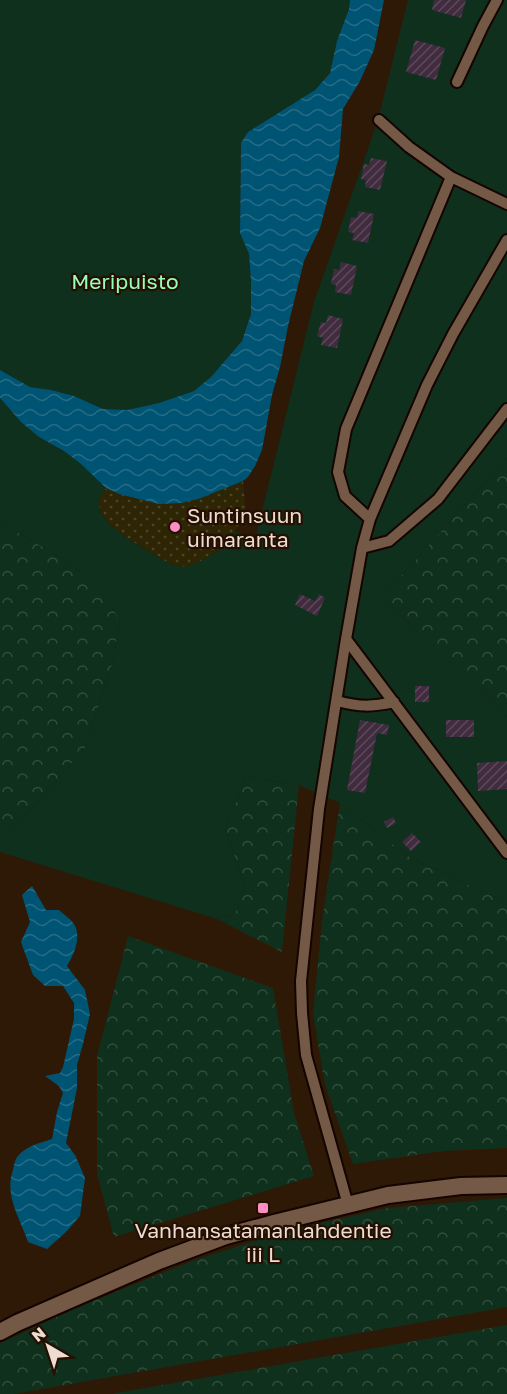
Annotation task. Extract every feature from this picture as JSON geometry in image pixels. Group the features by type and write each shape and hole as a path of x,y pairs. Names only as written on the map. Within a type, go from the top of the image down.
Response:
{"street":[{"path":"0,1332 159,1261 226,1236 388,1195 461,1186 507,1185"},
{"path":"0,1325 17,1323"}],"lane":[{"path":"457,82 497,0"},
{"path":"378,120 409,147 451,177 507,204"},
{"path":"370,519 345,496 338,472 346,429 451,177"},
{"path":"348,1205 306,1055 301,981 320,808 346,639 362,549 370,519 427,385 453,334 507,240"},
{"path":"362,549 389,541 438,499 507,409"},
{"path":"346,639 507,853"},
{"path":"337,701 356,706 374,707 394,702"}],"green space":[{"name":"Meripuisto","path":"0,0 350,0 330,72 315,90 248,132 241,143 240,232 249,254 251,314 242,341 211,377 194,391 159,403 127,410 103,409 74,396 30,387 0,370"},
{"path":"408,0 507,0 507,458 382,597 507,716 507,903 408,856 340,803 299,785 246,777 225,830 245,885 235,914 214,918 0,852 0,844 85,748 113,662 120,620 99,590 70,563 0,522 0,398 21,422 39,437 81,464 106,488 98,501 101,513 108,523 125,537 170,564 185,567 201,561 221,549 235,531 255,539 314,302 378,120"},
{"path":"507,458 507,716 382,597"},
{"path":"0,522 70,563 99,590 120,619 113,662 85,748 0,844"},
{"path":"246,777 299,785 282,952 215,918 235,914 245,885 225,830"},
{"path":"340,803 408,856 507,903 507,1148 443,1151 353,1164 325,1085 313,1014 322,921"},
{"path":"128,936 273,988 294,1113 314,1176 114,1237 97,1174 97,1056"},
{"path":"507,1198 507,1307 14,1394 0,1394 0,1343 76,1308 192,1261 289,1230 388,1208"},
{"path":"507,1325 507,1394 111,1394 501,1326"}],"sand":[{"name":"Suntinsuun uimaranta","path":"243,481 246,514 242,522 221,549 185,567 170,564 125,537 108,523 101,513 98,501 106,488 139,499 201,498"}],"water":[{"path":"350,0 384,0 374,50 360,81 343,109 339,157 320,228 304,261 272,395 262,450 255,466 243,481 182,503 159,504 119,494 106,488 81,464 39,437 21,422 0,398 0,370 30,387 74,396 103,409 127,410 159,403 194,391 211,377 242,341 251,314 249,254 240,233 241,143 248,132 315,90 330,73"},
{"path":"32,886 46,910 59,910 74,924 77,940 67,966 85,990 90,1014 77,1065 77,1088 66,1143 75,1155 85,1178 80,1216 47,1249 28,1242 14,1207 10,1189 17,1157 34,1145 52,1139 63,1093 59,1086 45,1076 60,1073 63,1067 74,1019 74,1003 63,986 45,986 33,975 21,942 30,922 22,895"}],"building":[{"path":"434,0 466,0 461,18 432,10"},
{"path":"415,40 445,48 436,80 406,72"},
{"path":"371,158 387,161 380,190 365,187 366,180 361,179 364,164 369,165"},
{"path":"358,211 374,214 368,243 352,240 354,233 348,232 351,217 357,218"},
{"path":"341,262 357,266 351,295 335,292 336,285 331,284 334,269 339,270"},
{"path":"328,315 343,319 337,348 321,345 323,338 317,336 321,322 326,323"},
{"path":"300,594 315,601 319,594 325,598 317,616 295,605"},
{"path":"415,686 429,686 429,702 415,702"},
{"path":"360,720 389,725 387,735 377,733 365,793 347,790"},
{"path":"446,720 474,720 474,737 446,737"},
{"path":"507,761 507,789 478,791 477,763"},
{"path":"393,817 396,823 387,828 384,822"},
{"path":"412,833 421,842 411,851 402,842"}],"place":[{"name":"Suntinsuun uimaranta","path":"175,527"},
{"name":"Vanhansatamanlahdentie iii L","path":"263,1208"}]}
